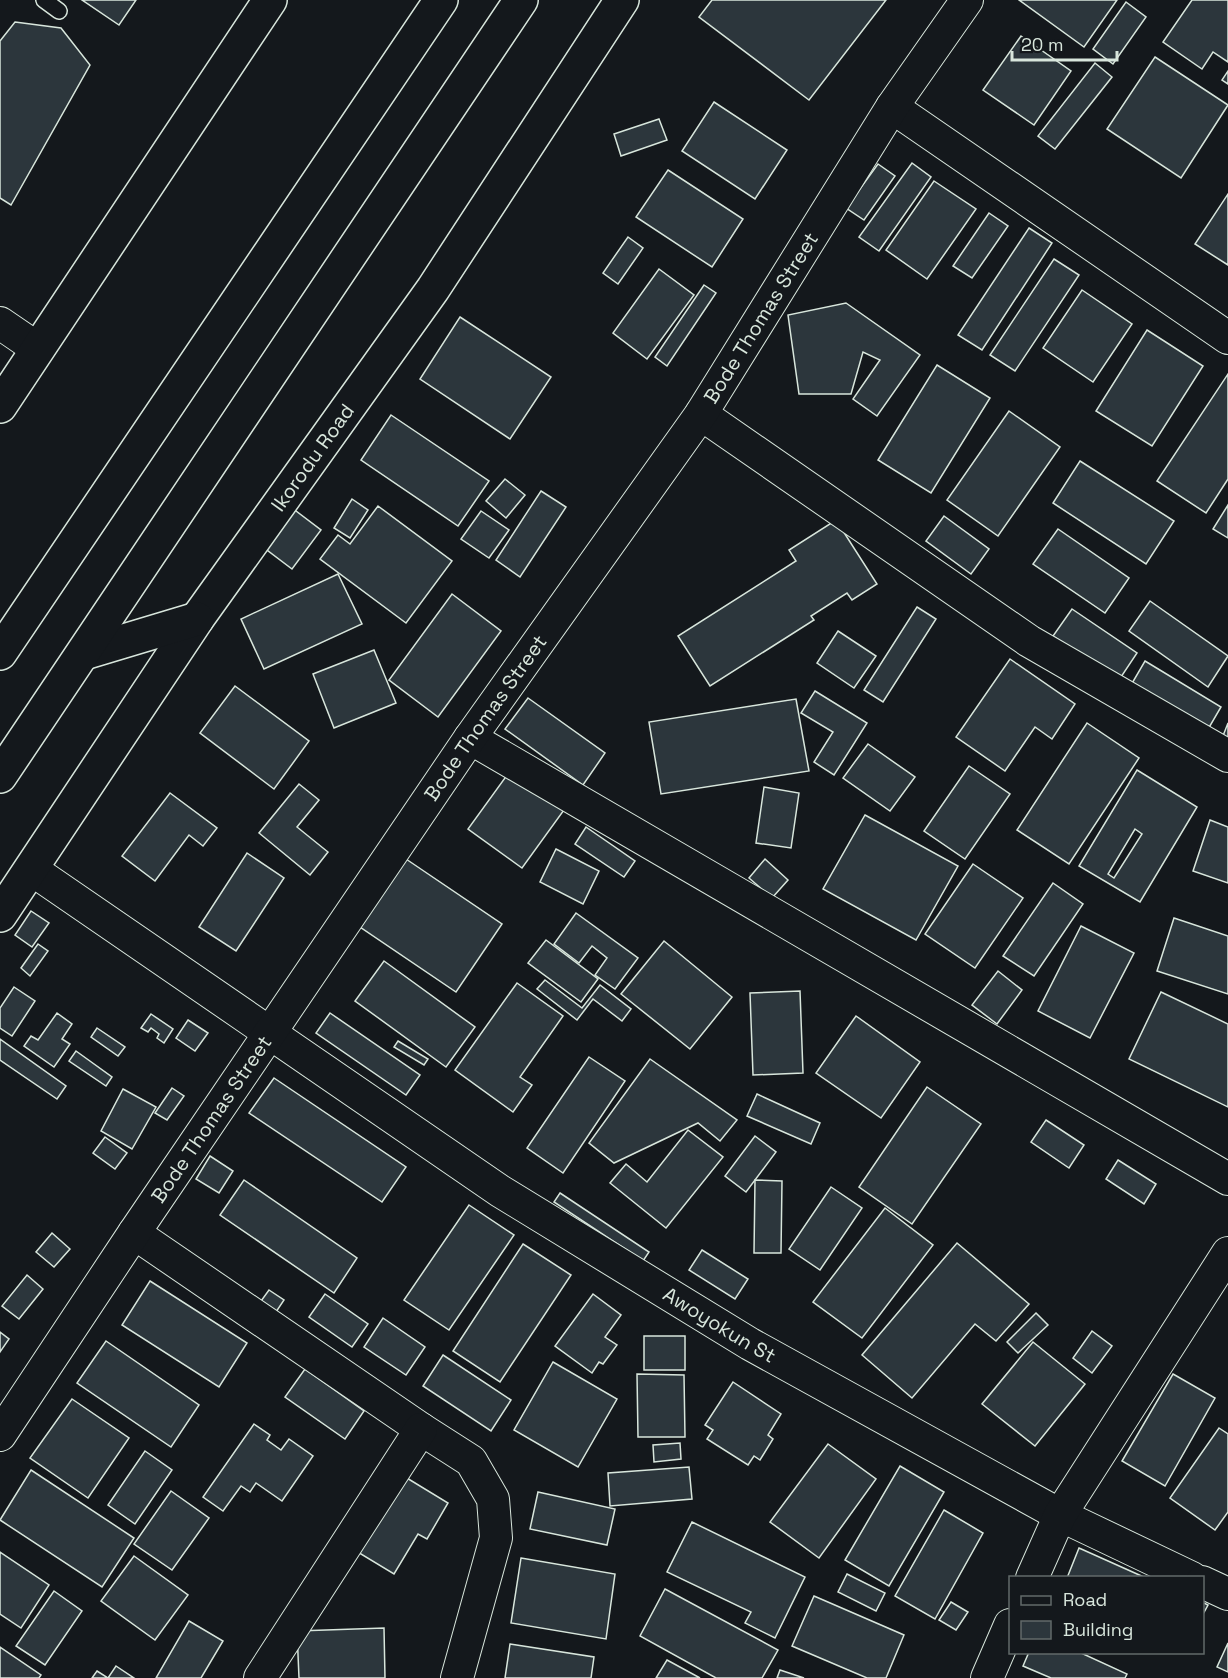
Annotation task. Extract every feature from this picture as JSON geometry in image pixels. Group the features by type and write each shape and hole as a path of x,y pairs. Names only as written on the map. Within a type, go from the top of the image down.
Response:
{"main road":[{"path":"0,406 270,0"},
{"path":"0,653 441,0"},
{"path":"0,776 521,0"},
{"name":"Ikorodu Road","path":"0,915 197,619 433,289 622,0"},
{"path":"84,652 197,619"}],"street":[{"name":"Bode Thomas Street","path":"0,1435 134,1233 470,738 700,414 892,107 967,0"},
{"path":"892,107 1228,338"},
{"path":"0,323 38,349"},
{"path":"700,414 1029,641 1228,756"},
{"path":"470,738 1228,1179"},
{"name":"Awoyokun St","path":"31,869 500,1191 740,1338 1060,1515 1188,1576"},
{"path":"134,1233 471,1461 493,1499 496,1538 457,1678"},
{"path":"1033,1576 1060,1515 1228,1253"},
{"path":"260,1678 421,1429"},
{"path":"1204,1582 1228,1594"},
{"path":"987,1678 1009,1629"}],"lane":[{"path":"44,0 59,11"}],"building":[{"path":"82,0 136,0 119,25"},
{"path":"712,0 886,0 809,100 699,17"},
{"path":"1019,0 1117,0 1084,47"},
{"path":"1192,0 1228,0 1228,62 1213,52 1202,69 1163,42"},
{"path":"1126,2 1146,17 1113,64 1093,49"},
{"path":"15,22 61,28 90,65 11,205 0,198 0,41"},
{"path":"1021,36 1071,71 1034,125 983,90"},
{"path":"1155,57 1228,105 1181,178 1107,129"},
{"path":"1095,63 1112,77 1055,149 1038,136"},
{"path":"1228,71 1228,84 1222,80"},
{"path":"714,102 787,150 755,199 682,151"},
{"path":"659,119 667,140 621,156 614,134"},
{"path":"912,163 931,177 879,251 859,237"},
{"path":"878,164 895,176 864,220 846,208"},
{"path":"668,170 743,219 712,267 636,217"},
{"path":"934,181 976,209 927,279 886,250"},
{"path":"1228,194 1228,265 1195,244"},
{"path":"989,213 1008,226 972,278 953,266"},
{"path":"1029,228 1052,243 982,350 958,335"},
{"path":"628,237 643,248 618,284 603,273"},
{"path":"1054,259 1079,275 1015,371 990,355"},
{"path":"659,269 694,295 647,359 613,333"},
{"path":"704,285 716,293 667,366 655,357"},
{"path":"1082,290 1132,324 1093,382 1043,348"},
{"path":"846,303 920,355 877,416 853,399 880,360 863,352 851,394 799,394 788,315"},
{"path":"460,317 551,377 510,439 420,379"},
{"path":"1147,330 1203,366 1152,446 1096,411"},
{"path":"937,365 990,398 931,493 878,460"},
{"path":"1228,374 1228,479 1206,513 1157,481"},
{"path":"1009,411 1060,447 998,536 947,500"},
{"path":"391,415 489,481 458,526 361,460"},
{"path":"1080,461 1174,521 1146,564 1053,503"},
{"path":"505,479 525,495 506,518 486,501"},
{"path":"541,491 566,507 520,577 496,560"},
{"path":"352,499 368,510 350,538 334,528"},
{"path":"1228,505 1228,538 1213,529"},
{"path":"378,506 452,561 406,623 320,559 338,535 350,544"},
{"path":"292,508 321,530 292,569 263,547"},
{"path":"481,511 509,530 489,558 461,539"},
{"path":"944,516 989,549 971,574 926,541"},
{"path":"836,520 877,584 852,600 847,593 811,616 814,620 710,686 678,636 796,561 789,550"},
{"path":"1058,529 1129,578 1105,613 1033,564"},
{"path":"338,574 362,624 264,669 241,619"},
{"path":"452,594 501,631 438,717 389,680"},
{"path":"1150,601 1228,656 1208,687 1129,631"},
{"path":"917,607 936,619 883,702 864,690"},
{"path":"1072,609 1137,653 1119,680 1053,636"},
{"path":"838,631 876,656 854,688 817,663"},
{"path":"374,650 396,703 334,728 313,674"},
{"path":"1010,659 1075,704 1052,739 1035,727 1005,771 956,737"},
{"path":"1145,661 1221,707 1207,731 1131,685"},
{"path":"235,686 309,741 274,789 200,733"},
{"path":"815,691 867,723 834,775 814,762 833,732 801,713"},
{"path":"528,698 605,753 583,785 505,729"},
{"path":"796,699 809,771 661,794 649,722"},
{"path":"1087,723 1139,758 1069,864 1017,830"},
{"path":"1228,723 1228,744 1221,741"},
{"path":"868,744 915,777 890,811 843,778"},
{"path":"969,766 1010,794 965,859 924,831"},
{"path":"1137,770 1197,807 1140,902 1079,866","holes":["1135,829 1142,834 1114,878 1108,874"]},
{"path":"510,771 564,810 522,868 468,829"},
{"path":"299,784 319,800 297,827 328,852 310,875 259,833"},
{"path":"764,787 799,793 791,848 756,843"},
{"path":"170,793 217,828 203,846 189,835 155,881 122,856"},
{"path":"865,815 958,866 916,940 823,889"},
{"path":"1210,820 1228,827 1228,883 1193,871"},
{"path":"586,827 635,861 624,877 575,844"},
{"path":"556,849 599,871 583,904 540,882"},
{"path":"247,853 284,878 236,951 199,927"},
{"path":"406,859 502,924 456,992 360,927"},
{"path":"765,859 788,880 772,898 749,878"},
{"path":"973,864 1023,898 975,968 925,934"},
{"path":"1053,883 1083,904 1034,976 1003,956"},
{"path":"31,911 49,923 32,947 15,935"},
{"path":"576,913 638,958 615,989 595,975 607,958 592,946 579,963 554,944"},
{"path":"1174,918 1228,936 1228,994 1157,971"},
{"path":"1081,926 1134,953 1090,1038 1038,1011"},
{"path":"546,940 598,979 581,1002 528,963"},
{"path":"664,941 732,997 690,1049 621,994"},
{"path":"38,944 48,951 30,976 21,968"},
{"path":"384,961 475,1027 446,1067 355,1001"},
{"path":"998,971 1022,990 997,1024 972,1005"},
{"path":"545,980 582,1008 600,985 631,1009 622,1021 593,999 577,1020 537,989"},
{"path":"517,983 563,1016 520,1077 532,1085 513,1112 455,1070"},
{"path":"14,987 35,1001 12,1036 0,1028 0,1008"},
{"path":"800,991 803,1073 753,1075 750,993"},
{"path":"1161,992 1228,1024 1228,1107 1129,1059"},
{"path":"57,1013 72,1024 62,1039 70,1044 54,1067 24,1046 31,1036 38,1040"},
{"path":"330,1013 420,1075 406,1095 316,1033"},
{"path":"151,1014 173,1029 164,1043 157,1038 159,1034 151,1028 148,1032 141,1028"},
{"path":"856,1016 920,1062 881,1118 816,1073"},
{"path":"188,1020 208,1033 195,1051 176,1038"},
{"path":"97,1028 125,1047 118,1056 91,1037"},
{"path":"0,1039 66,1086 57,1099 0,1060"},
{"path":"398,1041 428,1059 424,1065 394,1047"},
{"path":"76,1051 112,1077 106,1086 69,1061"},
{"path":"589,1057 625,1081 563,1173 527,1148"},
{"path":"650,1059 737,1120 720,1141 698,1123 614,1163 589,1143"},
{"path":"274,1078 406,1167 382,1202 249,1113"},
{"path":"927,1087 981,1124 912,1224 859,1187"},
{"path":"172,1088 184,1096 167,1120 155,1113"},
{"path":"123,1089 156,1107 132,1149 101,1131"},
{"path":"757,1094 820,1123 811,1144 747,1116"},
{"path":"1046,1120 1084,1145 1069,1168 1031,1142"},
{"path":"688,1130 723,1157 666,1228 610,1183 626,1164 647,1182"},
{"path":"755,1136 776,1152 746,1192 725,1176"},
{"path":"105,1137 127,1153 115,1169 93,1153"},
{"path":"210,1156 233,1171 219,1193 196,1179"},
{"path":"1118,1160 1156,1184 1144,1204 1106,1179"},
{"path":"244,1180 357,1258 334,1293 220,1215"},
{"path":"755,1180 782,1181 781,1253 754,1253"},
{"path":"831,1187 862,1208 820,1270 789,1249"},
{"path":"560,1193 649,1252 643,1261 554,1202"},
{"path":"469,1205 514,1235 449,1330 404,1300"},
{"path":"885,1208 933,1245 862,1338 813,1302"},
{"path":"52,1233 70,1249 54,1267 36,1252"},
{"path":"957,1243 1029,1304 996,1341 975,1324 912,1398 862,1355"},
{"path":"523,1244 571,1275 500,1382 453,1351"},
{"path":"702,1250 748,1279 735,1299 689,1270"},
{"path":"27,1275 43,1289 19,1319 2,1306"},
{"path":"150,1281 247,1343 219,1387 122,1325"},
{"path":"269,1290 284,1300 276,1312 261,1301"},
{"path":"325,1294 368,1324 352,1347 309,1317"},
{"path":"593,1294 621,1315 605,1337 617,1345 603,1364 599,1362 592,1373 555,1346"},
{"path":"1036,1313 1048,1325 1018,1353 1007,1342"},
{"path":"383,1318 425,1347 406,1375 364,1347"},
{"path":"1092,1331 1112,1346 1092,1373 1073,1358"},
{"path":"0,1332 9,1339 0,1352"},
{"path":"644,1336 685,1336 685,1370 644,1370"},
{"path":"106,1341 199,1405 171,1447 77,1383"},
{"path":"1033,1342 1085,1384 1035,1446 982,1404"},
{"path":"443,1355 511,1400 491,1431 423,1386"},
{"path":"553,1362 617,1399 578,1467 514,1430"},
{"path":"305,1369 364,1411 345,1439 285,1397"},
{"path":"637,1374 684,1375 685,1437 638,1437"},
{"path":"1173,1374 1215,1398 1165,1486 1122,1461"},
{"path":"733,1382 781,1414 768,1435 773,1439 760,1460 754,1456 748,1465 707,1439 713,1430 705,1425"},
{"path":"72,1399 129,1438 88,1498 30,1458"},
{"path":"254,1424 270,1435 267,1440 281,1450 289,1439 313,1456 282,1501 256,1483 250,1492 241,1486 223,1511 203,1497"},
{"path":"1219,1428 1228,1434 1228,1512 1215,1530 1170,1498"},
{"path":"680,1443 681,1459 654,1462 653,1445"},
{"path":"828,1444 876,1479 819,1558 770,1522"},
{"path":"145,1451 172,1470 135,1524 108,1505"},
{"path":"900,1466 944,1492 889,1586 845,1560"},
{"path":"689,1467 692,1499 610,1506 608,1473"},
{"path":"31,1470 134,1538 102,1587 0,1520"},
{"path":"397,1472 448,1503 427,1539 418,1534 394,1574 351,1548"},
{"path":"171,1491 209,1518 172,1570 134,1544"},
{"path":"538,1492 615,1509 607,1545 530,1529"},
{"path":"944,1510 983,1533 935,1619 895,1596"},
{"path":"692,1522 805,1577 775,1638 745,1623 751,1612 667,1572"},
{"path":"1079,1548 1142,1576 1068,1576"},
{"path":"0,1552 49,1585 21,1628 0,1614"},
{"path":"134,1556 188,1595 155,1640 101,1601"},
{"path":"521,1558 615,1574 606,1639 511,1623"},
{"path":"847,1574 885,1593 876,1611 838,1592"},
{"path":"665,1589 778,1650 762,1678 716,1678 640,1636"},
{"path":"54,1591 82,1611 45,1665 16,1646"},
{"path":"814,1596 904,1635 886,1678 867,1678 792,1646"},
{"path":"951,1602 968,1612 956,1630 939,1620"},
{"path":"189,1621 223,1641 201,1678 156,1678"},
{"path":"384,1628 385,1678 299,1678 297,1631"},
{"path":"1228,1643 1228,1672 1217,1667"},
{"path":"510,1644 594,1657 591,1678 505,1678"},
{"path":"0,1647 41,1675 39,1678 0,1678"},
{"path":"1028,1654 1083,1654 1127,1674 1125,1678 1051,1678 1023,1666"},
{"path":"667,1660 700,1678 656,1678"},
{"path":"116,1666 134,1678 108,1678"},
{"path":"780,1670 804,1678 777,1678"},
{"path":"97,1671 108,1678 92,1678"}]}
